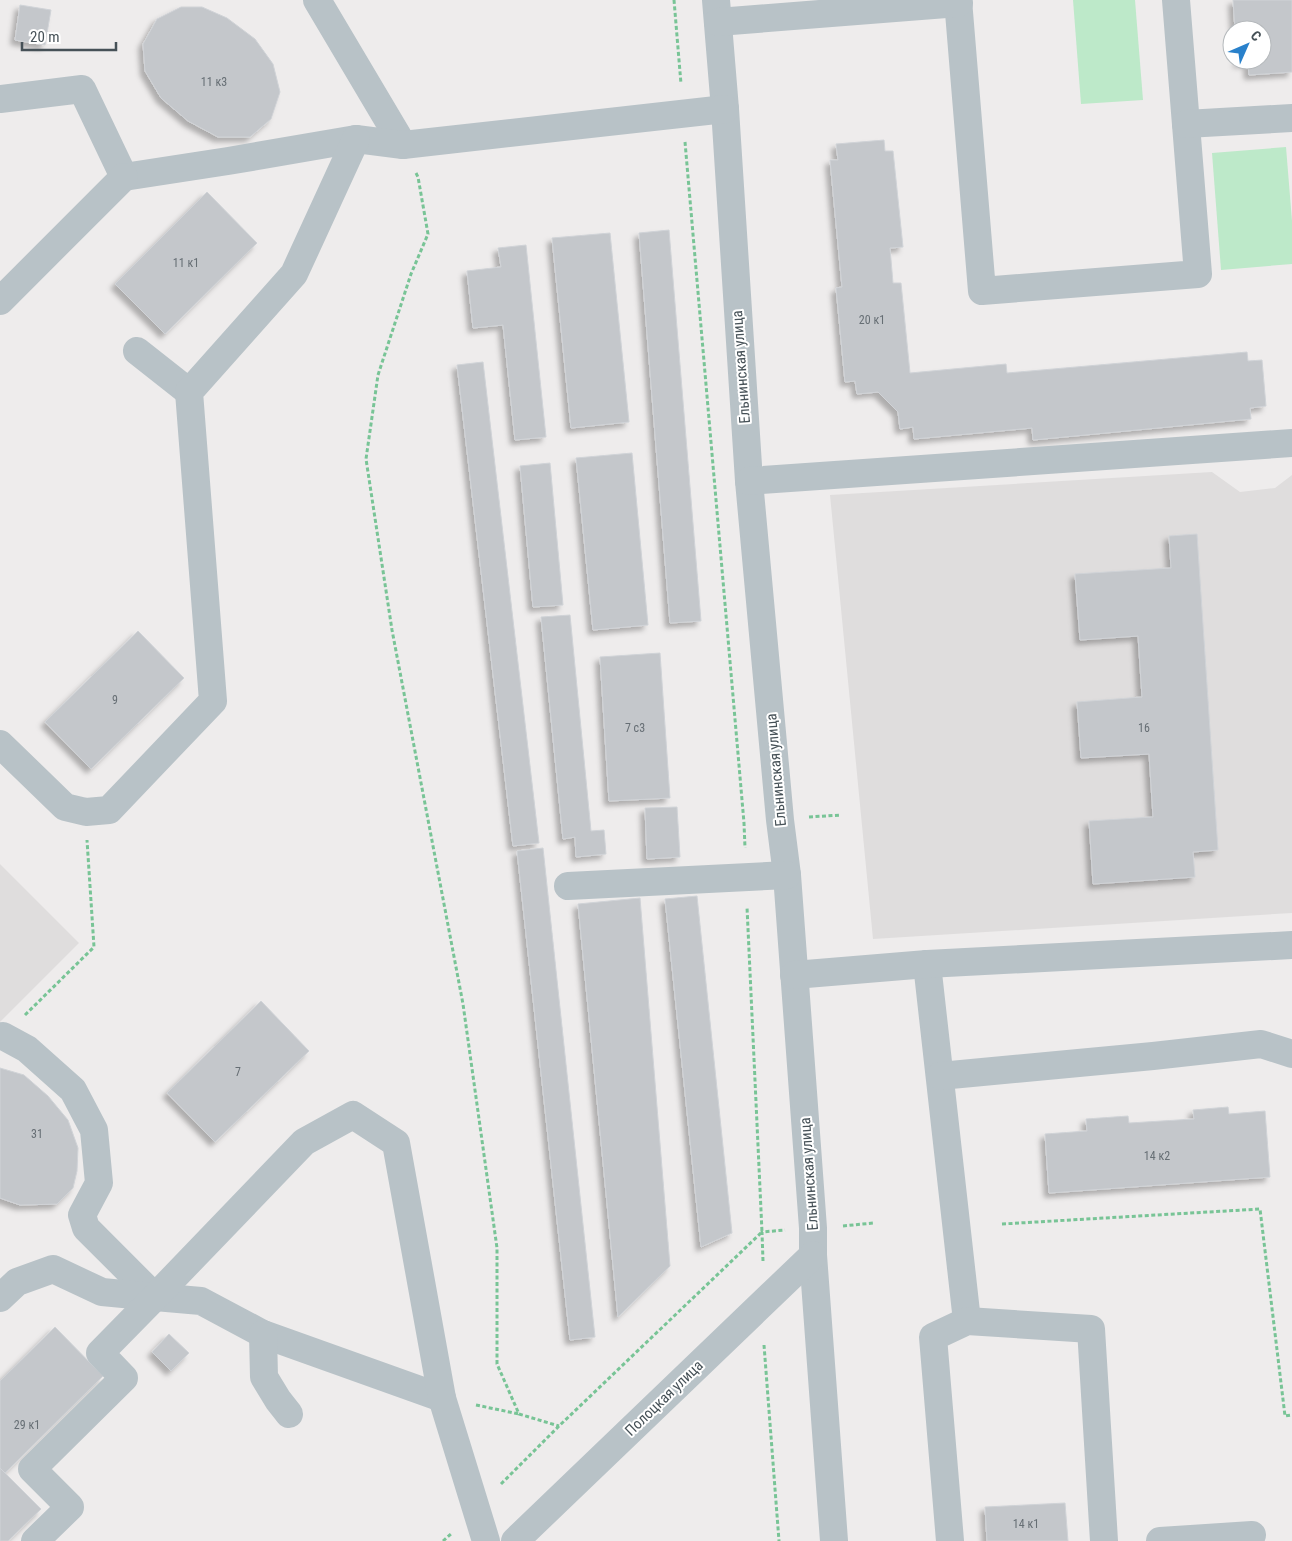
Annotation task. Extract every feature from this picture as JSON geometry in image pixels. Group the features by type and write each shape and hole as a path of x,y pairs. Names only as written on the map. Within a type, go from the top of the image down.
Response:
{"street":[{"path":"317,0 403,144"},
{"path":"717,11 959,1 982,291 1198,274 1176,0"},
{"name":"Ельнинская улица","path":"717,11 749,481 780,820 787,875 834,1541"},
{"path":"0,99 82,89 124,177"},
{"path":"0,301 124,177 228,162 356,139 403,144 725,109"},
{"path":"1186,124 1292,118"},
{"path":"0,744 65,807 86,812 109,810 213,702 189,392 294,274 356,139"},
{"path":"137,351 189,392"},
{"path":"749,481 1292,443"},
{"path":"568,886 787,875"},
{"path":"794,975 927,964 1292,945"},
{"path":"927,964 967,1321"},
{"path":"4,1036 27,1049 73,1090 94,1130 99,1183 82,1215 86,1228 156,1297"},
{"path":"940,1076 1261,1044 1292,1054"},
{"path":"35,1541 70,1507 32,1469 124,1378 100,1354 304,1142 353,1115 396,1143 442,1398 486,1541"},
{"name":"Полоцкая улица","path":"515,1541 813,1256"},
{"path":"0,1298 17,1282 53,1269 102,1292 201,1301 263,1334 442,1398"},
{"path":"950,1541 933,1337 967,1321 1092,1328 1104,1541"},
{"path":"263,1334 264,1377 289,1414"},
{"path":"1160,1541 1252,1535"}],"path":[{"path":"674,0 683,114"},
{"path":"403,144 418,177 428,234 411,274 378,375 366,459 392,630 463,1004 497,1248 497,1364 520,1414"},
{"path":"4,1036 94,947 86,812"},
{"path":"1002,1224 1260,1209 1285,1416 1292,1415"},
{"path":"762,1232 765,1302 763,1339 779,1541"},
{"path":"442,1398 520,1414 559,1426"}],"shaded area":[{"path":"1212,472 1240,492 1275,488 1292,475 1292,913 873,939 830,495"},
{"path":"0,864 79,943 0,1022"}],"green space":[{"path":"1073,0 1135,0 1143,100 1081,104"},
{"path":"1286,147 1292,221 1292,264 1221,270 1212,153"}],"building":[{"path":"1233,0 1292,0 1292,72 1249,75 1249,70 1272,70 1272,20 1234,20"},
{"path":"20,5 51,10 45,45 15,40"},
{"path":"181,7 202,7 227,18 255,39 273,64 280,92 271,119 250,137 218,137 188,121 161,98 145,71 143,44 157,19"},
{"path":"884,140 885,151 893,151 903,247 890,248 893,283 901,283 910,373 1006,364 1007,373 1247,352 1248,361 1262,360 1266,406 1250,408 1251,419 1033,440 1032,428 914,439 913,427 900,429 898,412 878,392 857,394 855,381 845,382 836,288 842,287 830,160 838,160 836,144"},
{"path":"207,192 257,243 165,334 115,284"},
{"path":"669,230 701,621 670,623 639,233"},
{"path":"610,233 629,422 571,428 552,238"},
{"path":"526,245 546,437 515,440 503,325 473,328 467,271 501,267 498,248"},
{"path":"483,362 539,843 513,846 457,365"},
{"path":"632,453 648,625 593,630 576,458"},
{"path":"550,463 563,605 533,607 520,466"},
{"path":"1197,534 1218,850 1193,852 1195,877 1093,884 1089,821 1153,817 1149,754 1081,758 1077,702 1142,697 1138,636 1080,640 1075,574 1171,568 1169,536"},
{"path":"570,615 591,831 604,830 606,854 576,857 575,837 563,839 541,617"},
{"path":"138,631 184,678 91,769 45,722"},
{"path":"660,653 670,798 609,801 600,657"},
{"path":"677,807 680,857 647,859 645,808"},
{"path":"543,848 595,1337 570,1340 517,851"},
{"path":"697,896 732,1233 701,1247 665,899"},
{"path":"640,898 670,1266 618,1317 578,904"},
{"path":"261,1001 309,1051 215,1142 167,1093"},
{"path":"0,1068 24,1075 48,1096 68,1120 78,1148 77,1171 73,1188 57,1204 20,1205 0,1198"},
{"path":"1228,1107 1229,1114 1265,1111 1270,1177 1049,1193 1045,1134 1087,1131 1086,1119 1128,1116 1129,1123 1194,1119 1193,1110"},
{"path":"55,1327 103,1376 5,1473 0,1468 0,1381"},
{"path":"169,1334 189,1353 171,1371 152,1352"},
{"path":"0,1468 41,1509 8,1541 0,1541"},
{"path":"1065,1503 1068,1541 987,1541 985,1507"}]}
